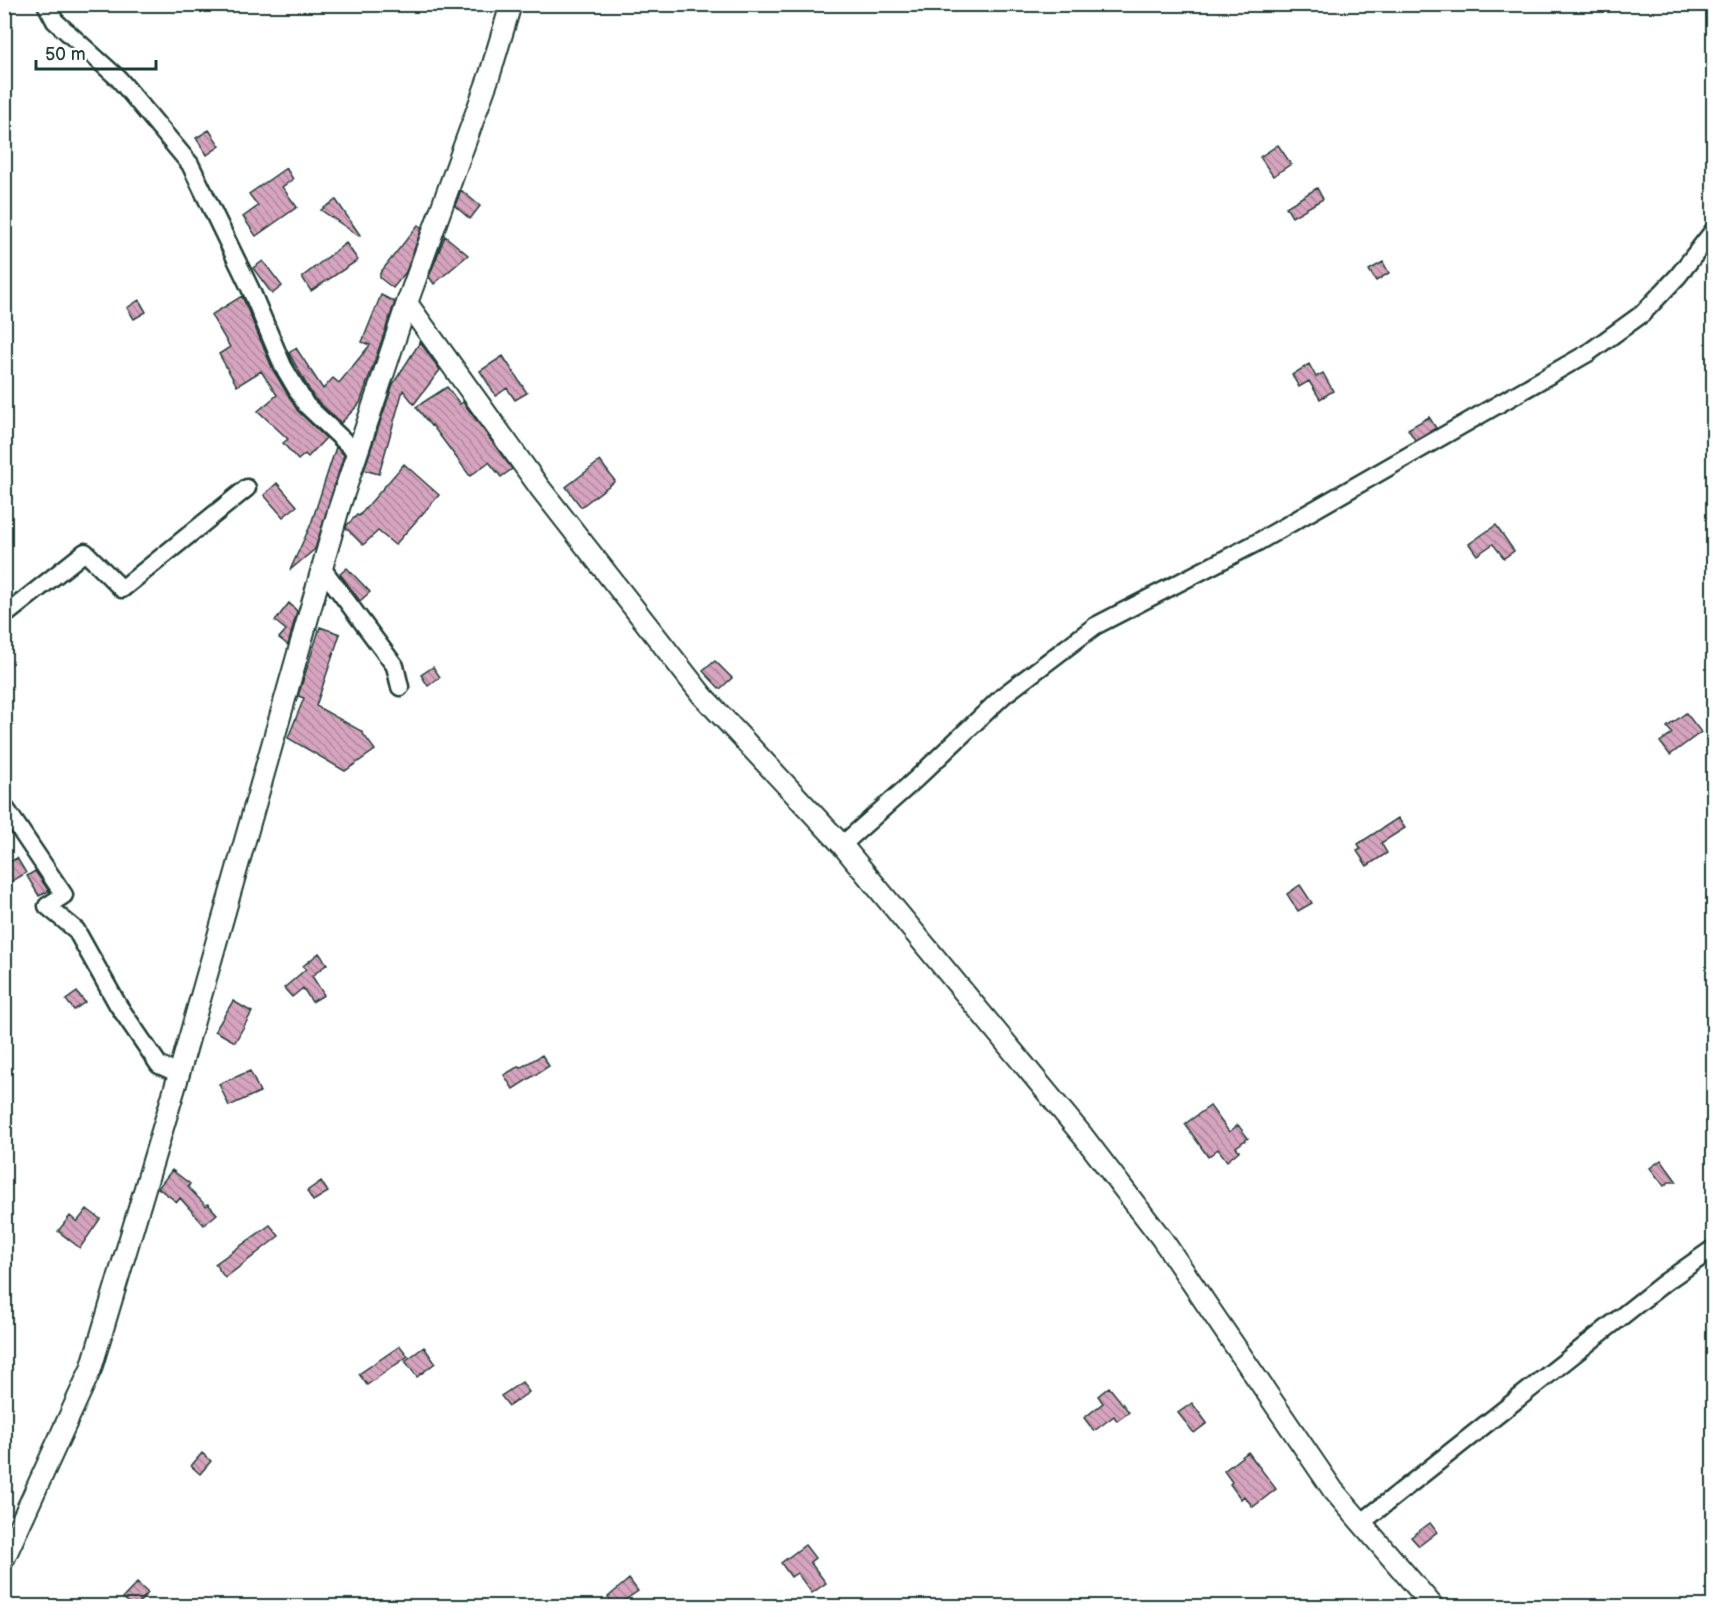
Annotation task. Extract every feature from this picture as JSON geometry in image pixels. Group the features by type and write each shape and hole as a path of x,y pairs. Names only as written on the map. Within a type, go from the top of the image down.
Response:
{"street":[{"path":"45,4 56,21 119,79 190,164 250,288 283,366 306,405 357,453"},
{"path":"4,1559 91,1369 179,1074 322,568 357,453 407,303 490,74 511,4"},
{"path":"842,845 916,779 1004,695 1095,626 1256,543 1588,354 1642,314 1678,276 1713,230"},
{"path":"407,303 540,488 702,695 842,845 1083,1136 1155,1229 1333,1490 1433,1606"},
{"path":"4,615 86,552 122,589 247,488"},
{"path":"322,568 394,666 400,687"},
{"path":"4,806 64,895 47,906 76,930 118,1005 159,1065 179,1074"},
{"path":"1361,1523 1664,1283 1713,1248"}],"building":[{"path":"209,130 220,146 207,155 196,138"},
{"path":"1278,145 1291,164 1273,176 1260,157"},
{"path":"286,168 293,179 282,187 297,207 256,236 243,217 258,206 249,194"},
{"path":"1317,188 1323,199 1292,217 1286,207"},
{"path":"461,190 480,206 470,219 455,206"},
{"path":"336,200 360,235 359,236 321,210"},
{"path":"418,225 422,228 406,272 393,288 380,278 380,273"},
{"path":"445,236 468,255 434,284 429,277"},
{"path":"346,243 358,260 311,291 302,277"},
{"path":"263,261 282,286 272,294 253,268"},
{"path":"1383,262 1389,273 1376,281 1369,270"},
{"path":"381,295 395,302 360,403 341,423 314,398 289,353 296,348 323,389 333,378 339,383 370,345 362,342"},
{"path":"242,296 273,370 297,410 326,438 308,457 305,454 298,460 283,443 288,439 258,411 277,395 261,371 237,386 219,354 230,347 211,315"},
{"path":"139,300 146,312 134,319 127,308"},
{"path":"420,342 440,370 414,404 403,390 379,474 364,470 393,384"},
{"path":"503,356 527,393 515,400 507,388 496,396 480,371"},
{"path":"1309,364 1316,377 1323,373 1333,391 1320,399 1309,381 1299,387 1292,375"},
{"path":"447,387 460,404 463,402 512,469 501,477 489,462 470,476 416,407"},
{"path":"1429,417 1436,428 1415,440 1408,429"},
{"path":"336,447 344,455 315,549 290,570 311,524"},
{"path":"600,461 615,481 581,507 566,487"},
{"path":"404,464 439,495 395,545 378,531 363,545 346,528 347,525 357,515 359,516"},
{"path":"277,483 297,506 283,517 264,495"},
{"path":"1496,525 1514,551 1504,558 1493,544 1477,555 1469,544"},
{"path":"347,568 370,592 360,601 340,574"},
{"path":"289,603 297,611 288,645 279,638 286,630 275,621"},
{"path":"320,627 340,634 316,706 361,731 375,750 345,771 288,738 304,698 298,696"},
{"path":"715,661 732,678 720,689 703,671"},
{"path":"433,667 440,677 428,686 421,675"},
{"path":"1686,713 1701,732 1670,755 1660,742 1672,733 1667,727"},
{"path":"1398,818 1405,828 1381,843 1387,853 1367,866 1357,851 1361,849 1358,844"},
{"path":"17,858 26,873 9,883 4,876 4,865"},
{"path":"35,871 49,891 39,896 27,876"},
{"path":"1300,885 1312,903 1298,911 1287,894"},
{"path":"319,953 327,964 312,976 324,995 312,1002 303,988 292,997 284,988 306,969 303,966"},
{"path":"77,992 85,1002 74,1010 66,1000"},
{"path":"233,1001 252,1012 235,1042 215,1031"},
{"path":"542,1055 549,1066 513,1089 504,1075"},
{"path":"250,1071 260,1092 229,1106 219,1084"},
{"path":"1210,1106 1229,1132 1238,1125 1248,1138 1236,1147 1239,1151 1227,1161 1218,1149 1208,1157 1185,1124"},
{"path":"1661,1160 1677,1182 1669,1182 1664,1186 1650,1168"},
{"path":"172,1170 190,1184 188,1187 217,1214 204,1225 180,1198 177,1202 158,1188"},
{"path":"321,1181 328,1192 313,1201 307,1191"},
{"path":"87,1209 100,1219 80,1248 58,1231 70,1216 77,1222"},
{"path":"270,1225 279,1236 225,1278 215,1264"},
{"path":"400,1346 408,1356 367,1385 359,1374"},
{"path":"424,1347 435,1363 417,1377 405,1361"},
{"path":"522,1382 529,1392 509,1406 501,1396"},
{"path":"1109,1387 1129,1412 1117,1421 1114,1416 1094,1431 1084,1418 1103,1403 1098,1396"},
{"path":"1192,1403 1207,1423 1194,1433 1178,1413"},
{"path":"1248,1452 1276,1489 1253,1507 1244,1496 1241,1499 1224,1471"},
{"path":"202,1453 211,1461 200,1474 191,1466"},
{"path":"1430,1523 1437,1532 1419,1546 1411,1537"},
{"path":"805,1545 815,1558 810,1562 826,1583 812,1593 797,1573 791,1577 781,1563"},
{"path":"629,1579 638,1591 616,1606 608,1597"},
{"path":"137,1583 148,1593 136,1606 133,1606 123,1598"}]}
